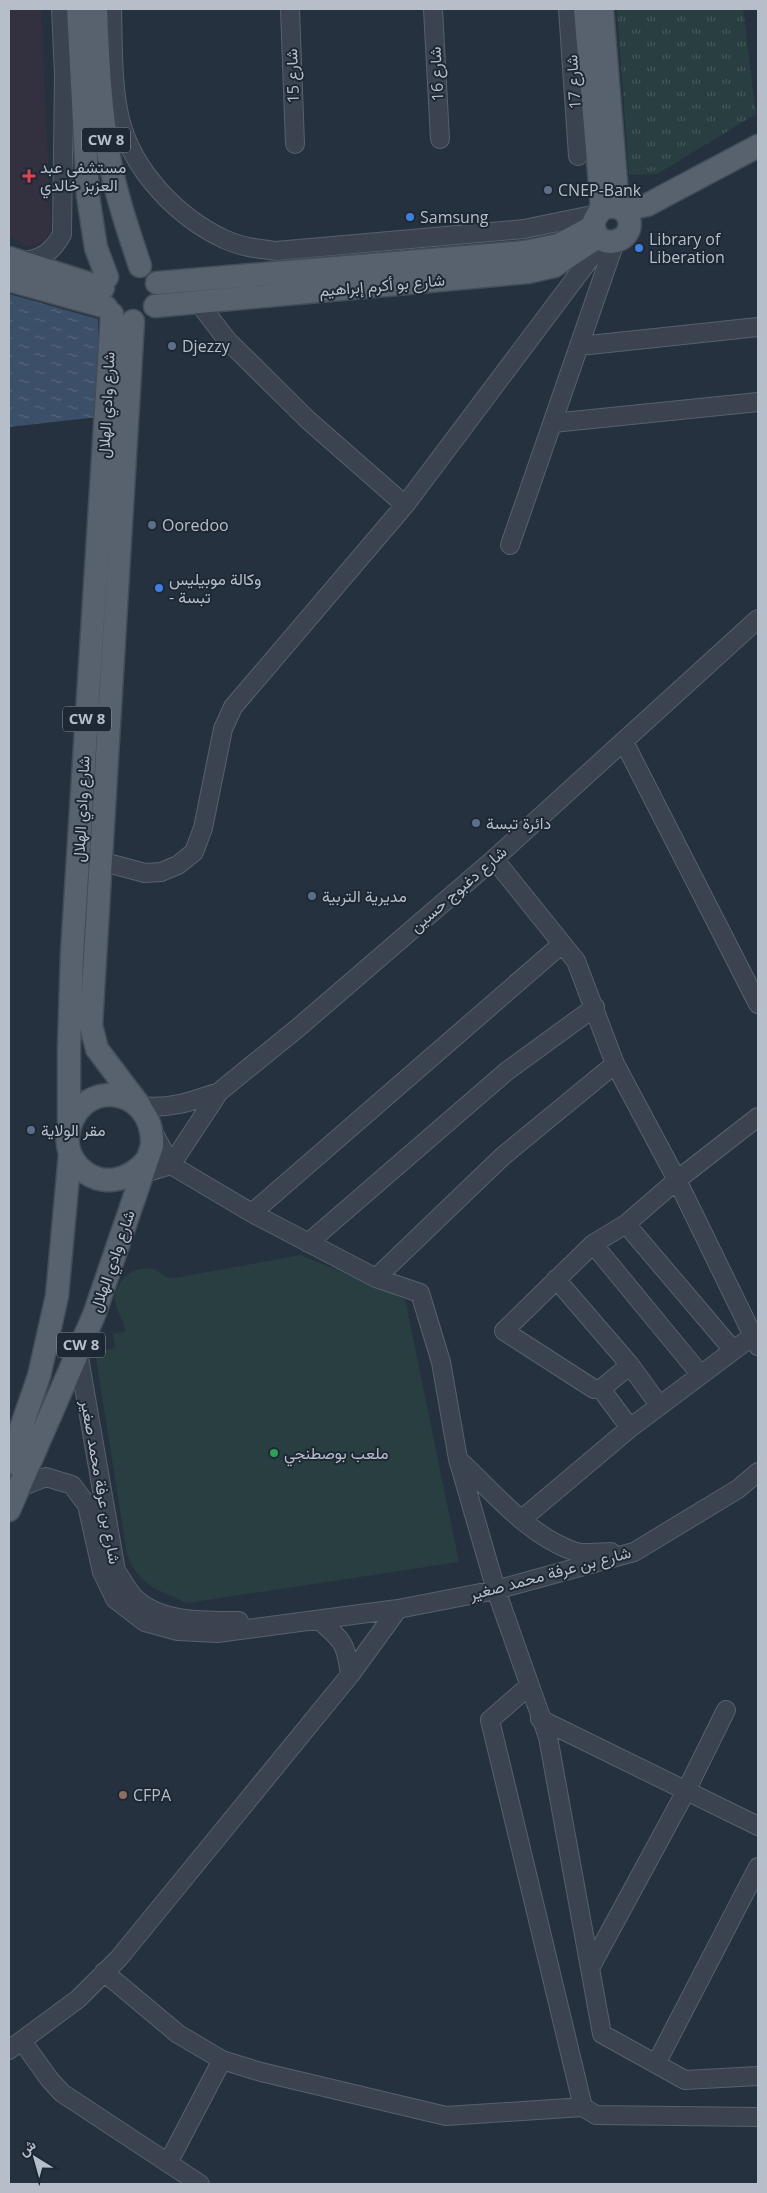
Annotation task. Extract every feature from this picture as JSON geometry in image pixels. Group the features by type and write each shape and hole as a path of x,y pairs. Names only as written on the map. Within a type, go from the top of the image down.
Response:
{"main road":[{"name":"شارع وادي الهلال","path":"69,1124 69,1048 107,296 96,248 89,204 78,9"},
{"name":"CW 8","path":"96,9 100,88 114,184 140,266"},
{"path":"585,9 609,224"},
{"path":"602,9 609,224"},
{"path":"609,224 758,146"},
{"path":"609,224 691,194 758,158"},
{"name":"شارع بو أكرم إبراهيم","path":"157,283 525,252 559,244 609,224"},
{"name":"شارع بو أكرم إبراهيم","path":"155,306 528,272 554,266 609,224"},
{"path":"12,267 107,296 125,320 133,321 150,313 155,306 158,298 157,283 147,270 140,266 122,266 107,296"},
{"name":"شارع وادي الهلال","path":"133,321 91,1025 97,1049 140,1106"},
{"path":"114,1095 128,1098 140,1106 148,1118 153,1132 152,1146 139,1171 114,1181 100,1180 87,1174 77,1165 70,1154 67,1139 69,1124 76,1112 86,1102 100,1096 114,1095"},
{"name":"CW 8","path":"9,1463 39,1376 57,1296 70,1154"},
{"name":"شارع وادي الهلال","path":"9,1510 94,1315 139,1171"}],"street":[{"path":"12,267 49,254 62,234 64,75 61,9"},
{"path":"112,9 119,118 126,140 139,164 175,205 196,222 224,240 252,249 276,251 524,229 609,224"},
{"name":"شارع 15","path":"290,9 295,144"},
{"name":"شارع 16","path":"433,9 440,139"},
{"name":"شارع 17","path":"568,9 578,156"},
{"path":"114,50 100,88 119,118"},
{"path":"510,545 580,346 609,224"},
{"path":"79,855 145,874 161,872 178,865 194,852 203,828 219,743 233,707 405,505 609,224"},
{"path":"198,302 227,340 308,420 405,505"},
{"path":"580,346 758,327"},
{"path":"553,423 758,402"},
{"name":"شارع دغبوج حسين","path":"219,1092 299,1027 494,859 758,619"},
{"path":"624,742 758,1004"},
{"path":"494,859 576,961 615,1064 677,1180 756,1338 733,1350 659,1405 522,1519"},
{"path":"252,1213 562,944"},
{"path":"308,1243 507,1071 595,1007"},
{"path":"376,1278 503,1156 615,1064"},
{"path":"140,1106 160,1108 183,1104 219,1092"},
{"path":"139,1171 171,1165 219,1092"},
{"path":"630,1365 601,1389 594,1389 504,1331 593,1244 626,1224 677,1180 758,1117"},
{"path":"153,1132 171,1165 252,1213 376,1278 420,1293 440,1362 458,1459 496,1590 540,1719 548,1737 602,2034 685,2080 758,2076"},
{"path":"626,1224 733,1350"},
{"path":"593,1244 700,1374"},
{"path":"556,1279 630,1365 659,1405"},
{"name":"شارع بن عرفة محمد صغير","path":"78,1352 116,1571 134,1597 155,1610 182,1619 219,1621 320,1620"},
{"path":"601,1389 630,1428"},
{"path":"458,1459 522,1519 550,1540 574,1552 634,1552"},
{"name":"شارع بن عرفة محمد صغير","path":"18,1488 46,1478 72,1485 87,1505 102,1572 116,1599 146,1622 178,1631 216,1633 398,1609 496,1590 634,1552 738,1489 758,1472"},
{"path":"200,2184 62,2093 15,2045 78,1999 160,1911 350,1675 398,1609"},
{"path":"320,1620 340,1637 346,1649 350,1675"},
{"path":"529,1686 490,1720 583,2107"},
{"path":"590,1968 686,1791 726,1710"},
{"path":"540,1719 758,1826"},
{"path":"656,2064 758,1868"},
{"path":"104,1972 178,2034 222,2060 261,2072 446,2116 583,2107 596,2115 758,2117"},
{"path":"168,2163 222,2060"}],"shaded area":[{"name":"مستشفى عبد العزبز خالدي","path":"9,9 41,9 51,229 45,241 33,246 24,245 9,236"}],"green space":[{"path":"617,9 743,9 756,114 657,174 629,175"},
{"name":"ملعب بوصطنجي","path":"301,1255 405,1299 459,1562 187,1603 151,1586 143,1580 132,1565 127,1554 95,1352 115,1348 113,1334 125,1331 116,1306 115,1295 121,1281 138,1269 153,1269 170,1278 176,1278"}],"water":[{"path":"9,294 98,319 98,417 9,427"}],"place":[{"name":"مستشفى عبد العزبز خالدي","path":"29,176"},
{"name":"CNEP-Bank","path":"548,190"},
{"name":"Samsung","path":"410,217"},
{"name":"Library of Liberation","path":"639,248"},
{"name":"Djezzy","path":"172,346"},
{"name":"Ooredoo","path":"152,525"},
{"name":"وكالة موبيليس - تبسة","path":"159,588"},
{"name":"دائرة تبسة","path":"476,823"},
{"name":"مديرية التربية","path":"312,896"},
{"name":"مقر الولاية","path":"31,1130"},
{"name":"ملعب بوصطنجي","path":"274,1453"},
{"name":"CFPA","path":"123,1795"}]}
